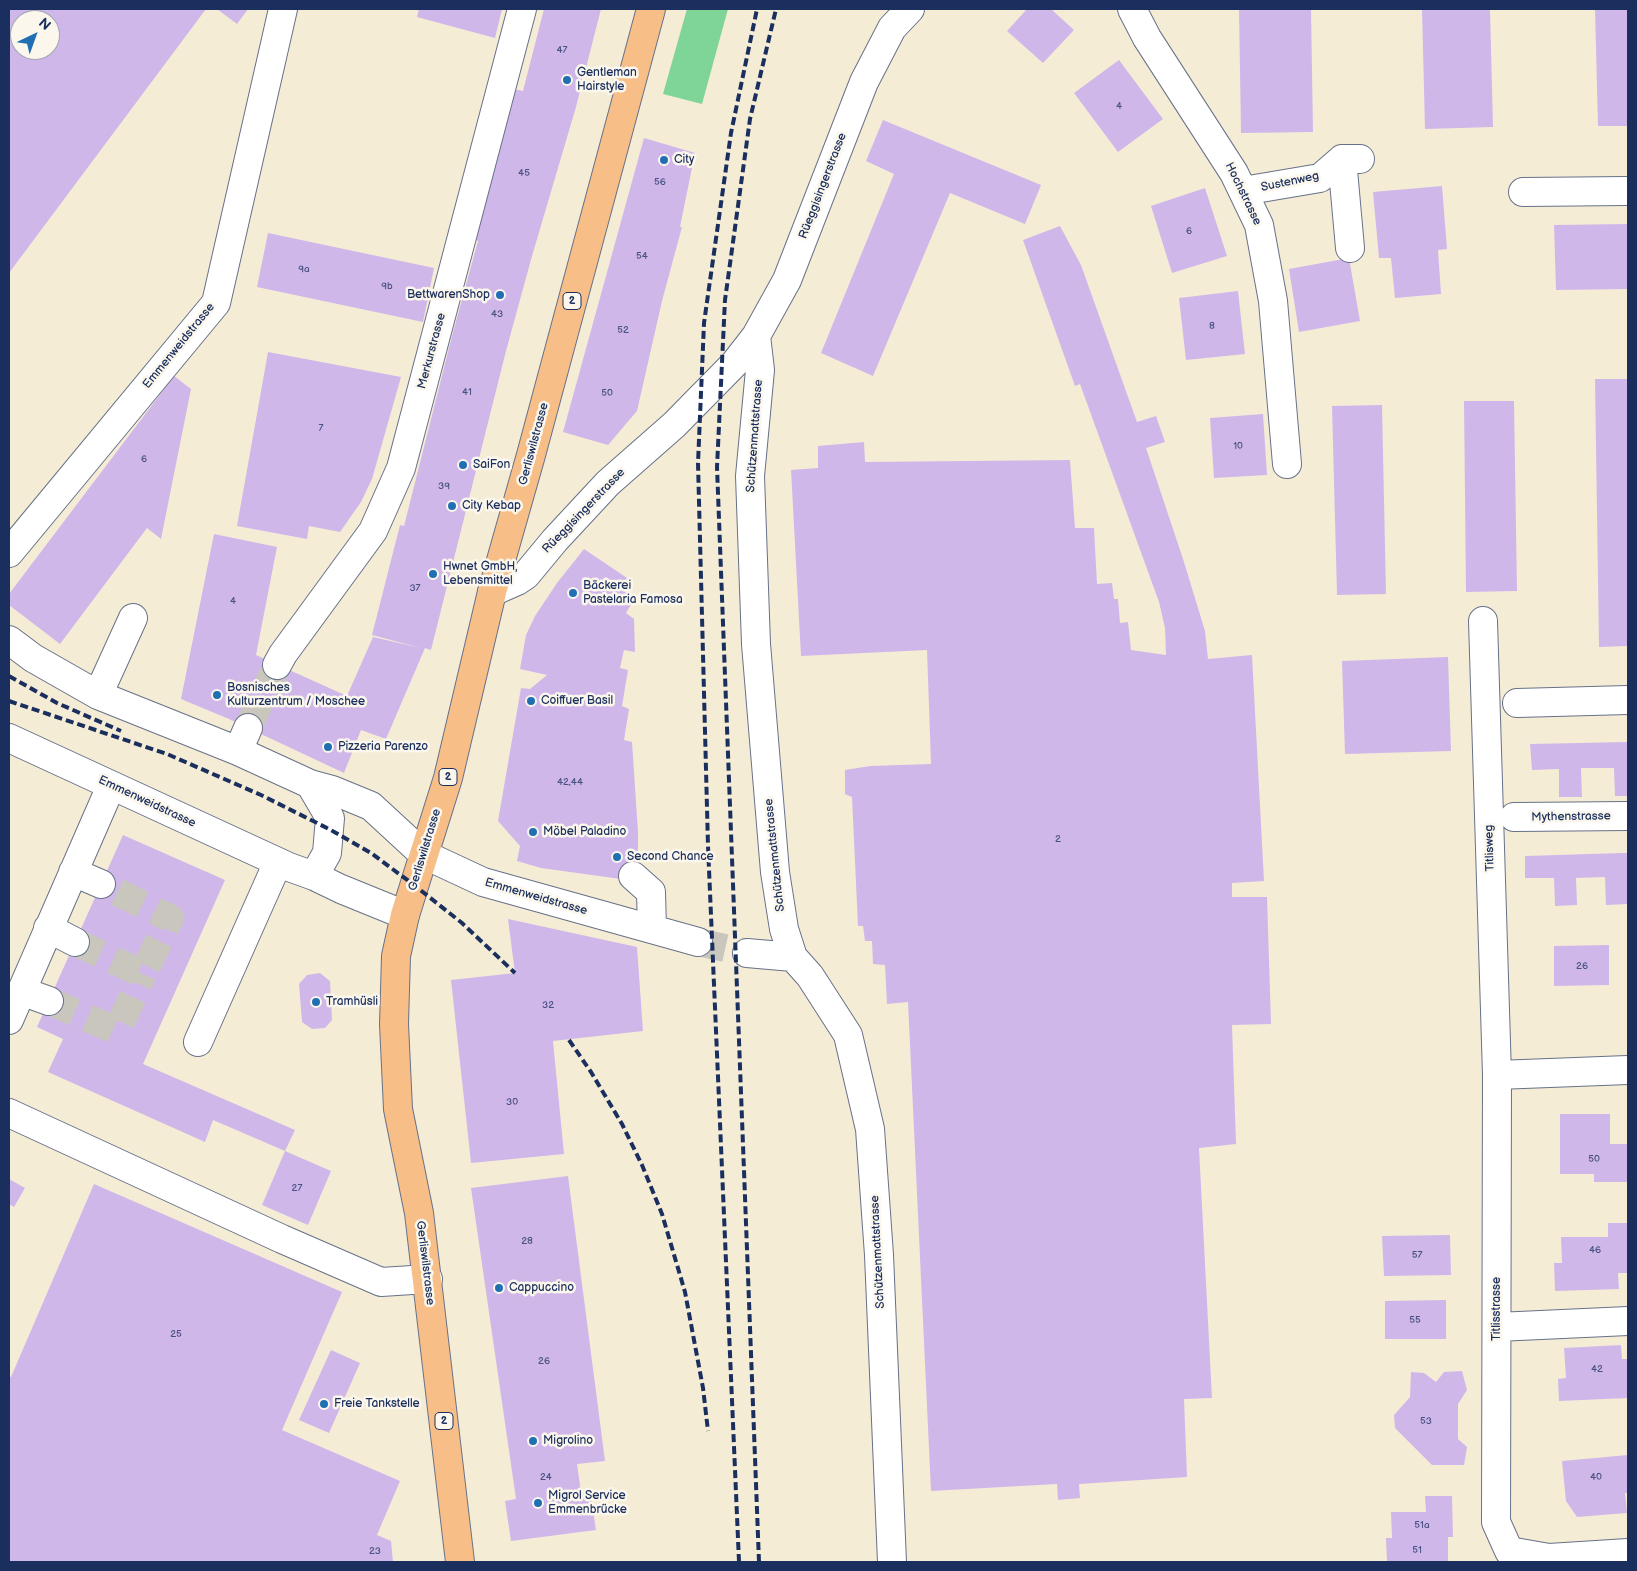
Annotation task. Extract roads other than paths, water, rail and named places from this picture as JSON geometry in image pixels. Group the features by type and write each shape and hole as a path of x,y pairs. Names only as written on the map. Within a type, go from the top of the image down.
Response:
{"main road":[{"name":"Gerliswilstrasse","path":"460,1562 419,1213 398,1109 394,977 396,956 405,915 448,778 492,592 524,482 651,9"}],"street":[{"name":"Emmenweidstrasse","path":"9,553 216,303 283,9"},
{"name":"Merkurstrasse","path":"278,665 283,654 373,531 401,468 522,9"},
{"name":"Rüeggisingerstrasse","path":"492,592 526,575 555,540 608,483 674,425 735,364 756,336 787,280 864,82 892,28 910,9"},
{"name":"Hochstrasse","path":"1132,9 1147,38 1234,173 1259,225 1273,301 1287,464"},
{"name":"Sustenweg","path":"1243,191 1320,178 1351,159 1350,248"},
{"path":"1523,192 1628,190"},
{"name":"Schützenmattstrasse","path":"756,336 760,370 750,476 756,644 774,872 784,929 793,957 810,976 848,1035 870,1129 879,1255 892,1562"},
{"path":"98,695 133,618"},
{"name":"Titlisweg","path":"1483,621 1497,1074"},
{"name":"Emmenweidstrasse","path":"9,640 34,658 98,695 243,740 310,784 332,790 371,806 423,854 483,882 698,942"},
{"path":"1517,703 1628,700"},
{"name":"Emmenweidstrasse","path":"9,738 278,862 314,876 341,890 405,915"},
{"path":"310,784 330,818 327,853 314,876"},
{"path":"9,1020 111,786"},
{"name":"Mythenstrasse","path":"1514,817 1628,816"},
{"path":"198,1042 278,862"},
{"path":"73,872 101,884"},
{"path":"633,876 651,892 652,929"},
{"path":"48,928 75,942"},
{"path":"747,953 793,957"},
{"path":"21,991 49,1001"},
{"path":"1497,1074 1628,1070"},
{"name":"Titlisstrasse","path":"1497,1074 1496,1522 1509,1551 1549,1558 1628,1553"},
{"path":"9,1114 273,1235 381,1282 428,1279"},
{"path":"1497,1327 1628,1320"}],"tunnel":[{"path":"248,728 277,665"},
{"path":"75,942 143,974 170,918 101,884"},
{"path":"698,942 747,953"},
{"path":"49,1001 117,1031 143,974"}],"railway":[{"path":"739,1562 708,846 698,463 704,323 731,133 757,9"},
{"path":"759,1562 717,467 725,300 750,119 776,9"},
{"path":"9,676 57,703 121,731"},
{"path":"9,701 167,754 261,795 329,829 371,853 414,885 462,923 515,973"},
{"path":"569,1040 591,1072 622,1124 642,1165 662,1214 685,1292 703,1388 708,1431"}],"place":[{"name":"Gentleman Hairstyle","path":"567,80"},
{"name":"City","path":"664,160"},
{"name":"BettwarenShop","path":"500,295"},
{"name":"SaiFon","path":"463,465"},
{"name":"City Kebap","path":"452,506"},
{"name":"Hwnet GmbH, Lebensmittel","path":"433,574"},
{"name":"Bäckerei Pastelaria Famosa","path":"573,593"},
{"name":"Bosnisches Kulturzentrum / Moschee","path":"217,695"},
{"name":"Coiffuer Basil","path":"531,701"},
{"name":"Pizzeria Parenzo","path":"328,747"},
{"name":"Möbel Paladino","path":"533,832"},
{"name":"Second Chance","path":"617,857"},
{"name":"Tramhüsli","path":"316,1002"},
{"name":"Cappuccino","path":"499,1288"},
{"name":"Freie Tankstelle","path":"324,1404"},
{"name":"Migrolino","path":"533,1441"},
{"name":"Migrol Service Emmenbrücke","path":"538,1503"}]}
